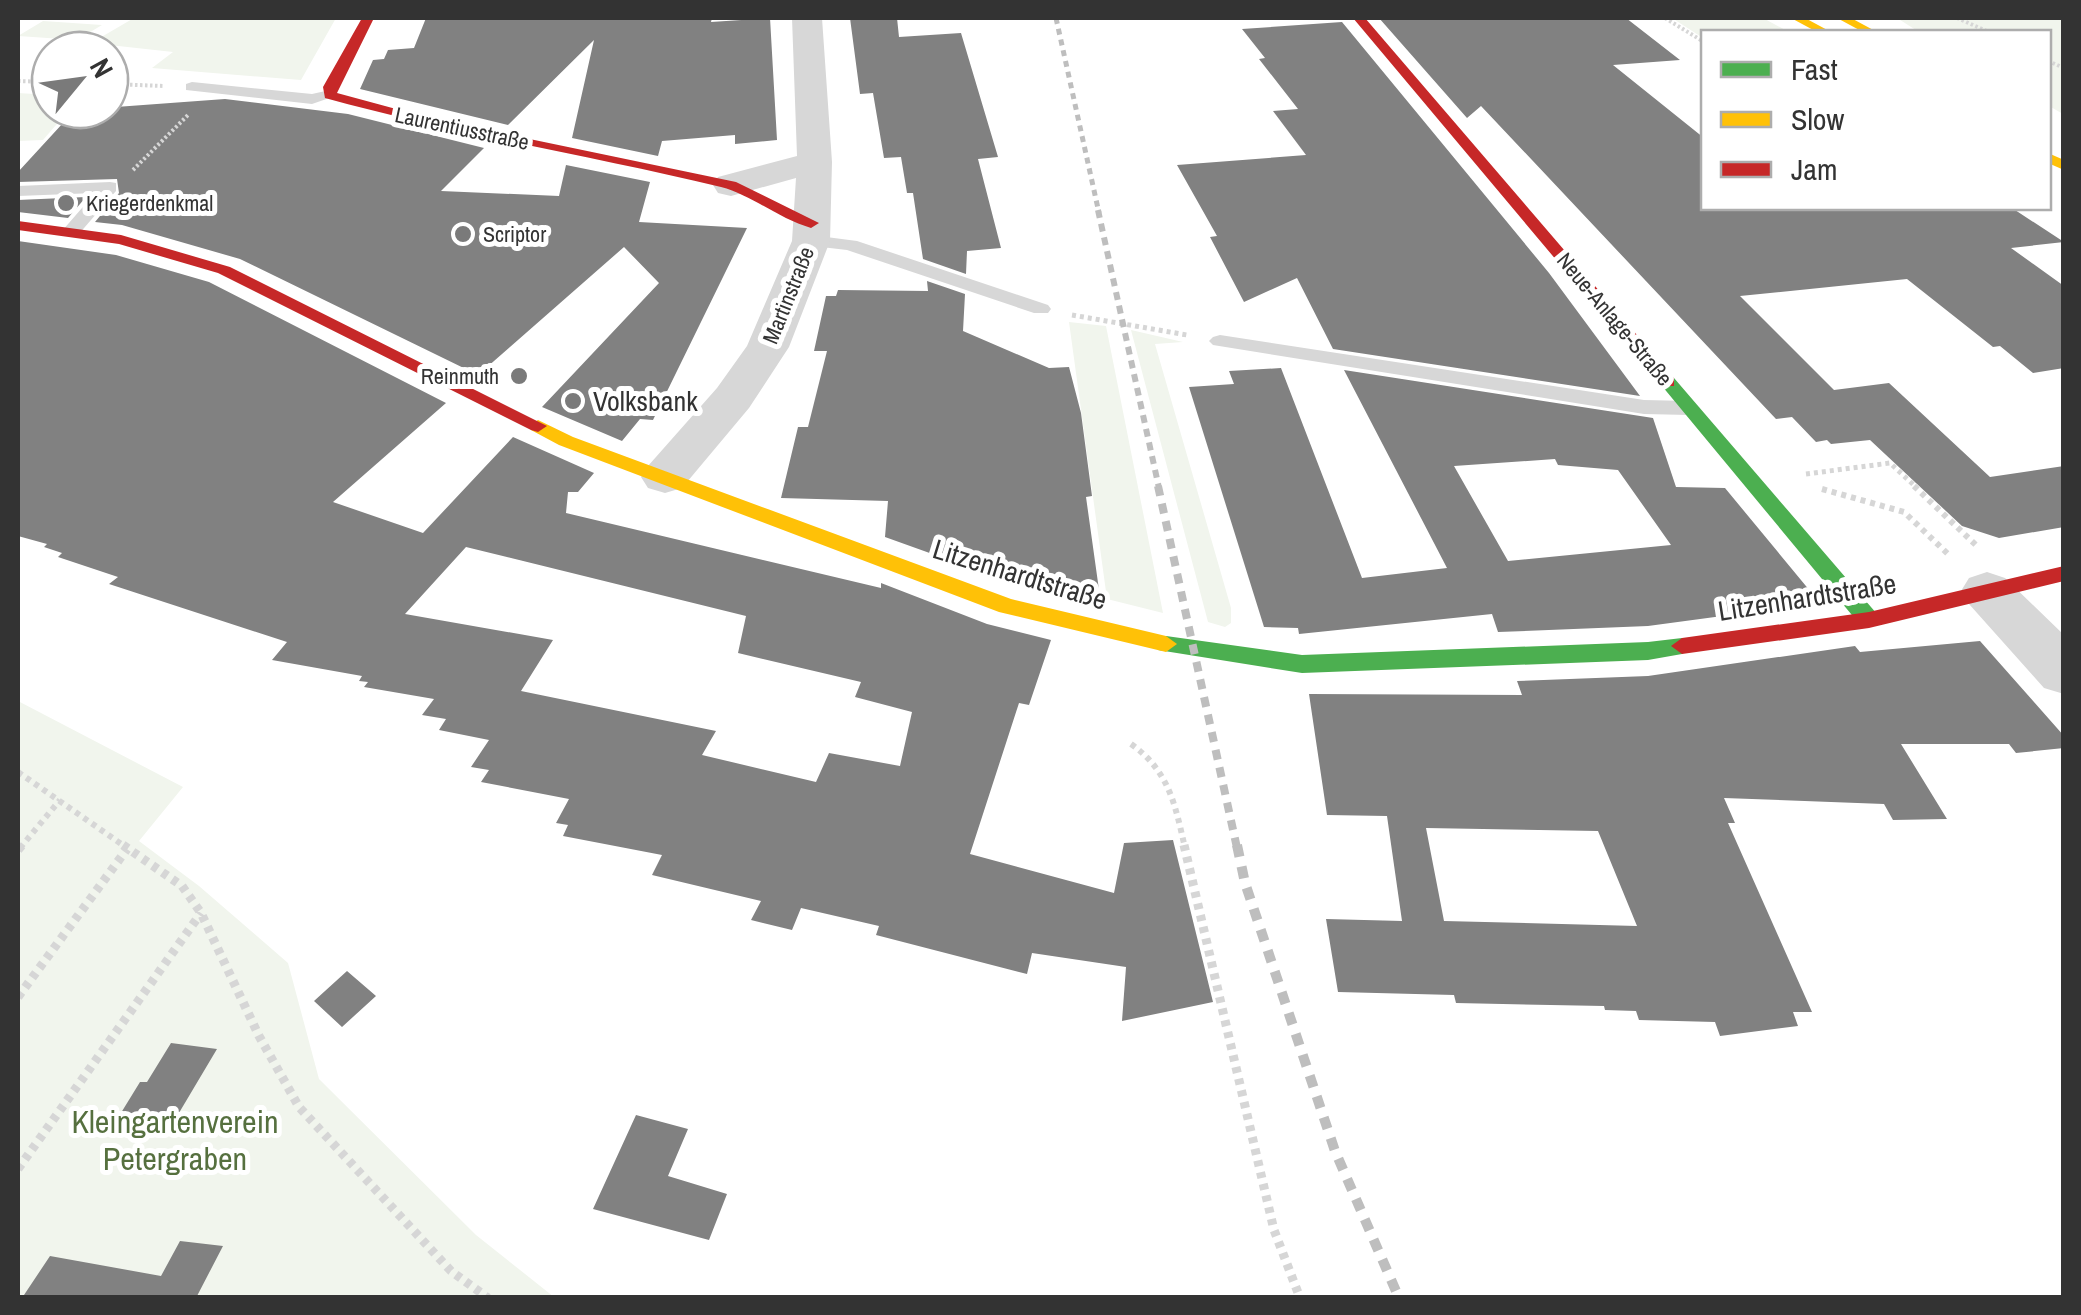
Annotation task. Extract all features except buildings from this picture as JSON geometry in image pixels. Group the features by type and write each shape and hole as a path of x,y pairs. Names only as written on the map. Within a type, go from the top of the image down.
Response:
{"main road":[{"path":"330,96 330,87 368,18"},
{"name":"Neue-Anlage-Straße","path":"1360,18 1870,620"},
{"path":"1798,18 1821,30"},
{"path":"1843,18 1867,30"},
{"name":"Laurentiusstraße","path":"330,96 432,123 731,186 811,232"},
{"name":"Litzenhardtstraße","path":"18,226 71,231 172,252 224,270 376,342 566,441 1006,606 1132,639 1234,657 1302,664 1648,650 1870,620 2064,573"}],"street":[{"name":"Martinstraße","path":"665,477 733,398 768,346 811,232 816,162 807,18"},
{"name":"Laurentiusstraße","path":"731,186 816,162"},
{"path":"2001,587 2028,630 2064,673"}],"lane":[{"name":"Laurentiusstraße","path":"192,87 312,98 330,96"},
{"path":"18,191 110,187"},
{"path":"71,231 110,187"},
{"name":"Laurentiusstraße","path":"811,232 1041,309"},
{"path":"1220,341 1644,407 1690,408"}],"path":[{"path":"1665,18 1701,40"},
{"path":"1958,18 1985,30"},
{"path":"110,187 128,175 190,112 192,87 130,85"},
{"path":"1041,309 1220,341"},
{"path":"1756,486 1890,462 2001,587"},
{"path":"1756,486 1810,485 1904,512 2001,587"},
{"path":"1131,744 1151,758 1171,787 1274,1230 1300,1298"},
{"path":"18,772 182,886 200,913 259,1036 299,1106 452,1271 488,1298"},
{"path":"18,850 60,800"},
{"path":"18,997 127,849"},
{"path":"18,1169 200,913"}],"green space":[{"path":"134,18 336,18 301,80 152,68 173,52 130,47 130,30 113,30"},
{"path":"1672,18 1763,18 1785,30 1701,30 1701,37"},
{"path":"1897,18 2063,18 2063,114 2051,107 2051,30 1916,30"},
{"path":"43,21 102,25 94,30 30,30 30,37 18,36"},
{"path":"18,93 30,94 30,130 52,130 43,140 18,141"},
{"path":"1069,322 1106,326 1163,613 1107,599"},
{"path":"1131,330 1183,342 1155,344 1231,608 1231,623 1225,627 1208,622"},
{"name":"Kleingartenverein Petergraben","path":"18,701 183,787 139,841 199,886 288,963 319,1079 476,1235 554,1297 18,1297"}],"railway":[{"path":"1056,18 1099,213"},
{"path":"1098,210 1159,488"},
{"path":"1158,486 1237,848"},
{"path":"1237,845 1245,883 1335,1151 1399,1298"}],"traffic: fast":[{"path":"1668,382 1869,620"},
{"path":"1166,644 1302,664 1648,651 1682,646"}],"traffic: slow":[{"path":"1797,18 1821,30"},
{"path":"1843,18 1867,30"},
{"path":"2051,159 2064,166"},
{"path":"538,426 566,441 1007,606 1166,644"}],"traffic: jam":[{"path":"368,18 330,87 330,95 431,123 731,185 789,216 811,223"},
{"path":"1359,18 1668,382"},
{"path":"18,226 121,240 224,270 538,426"},
{"path":"1682,646 1869,620 2064,573"}],"place":[{"name":"Kriegerdenkmal","path":"66,203"},
{"name":"Scriptor","path":"463,234"},
{"name":"Reinmuth","path":"519,376"},
{"name":"Volksbank","path":"573,401"}]}
